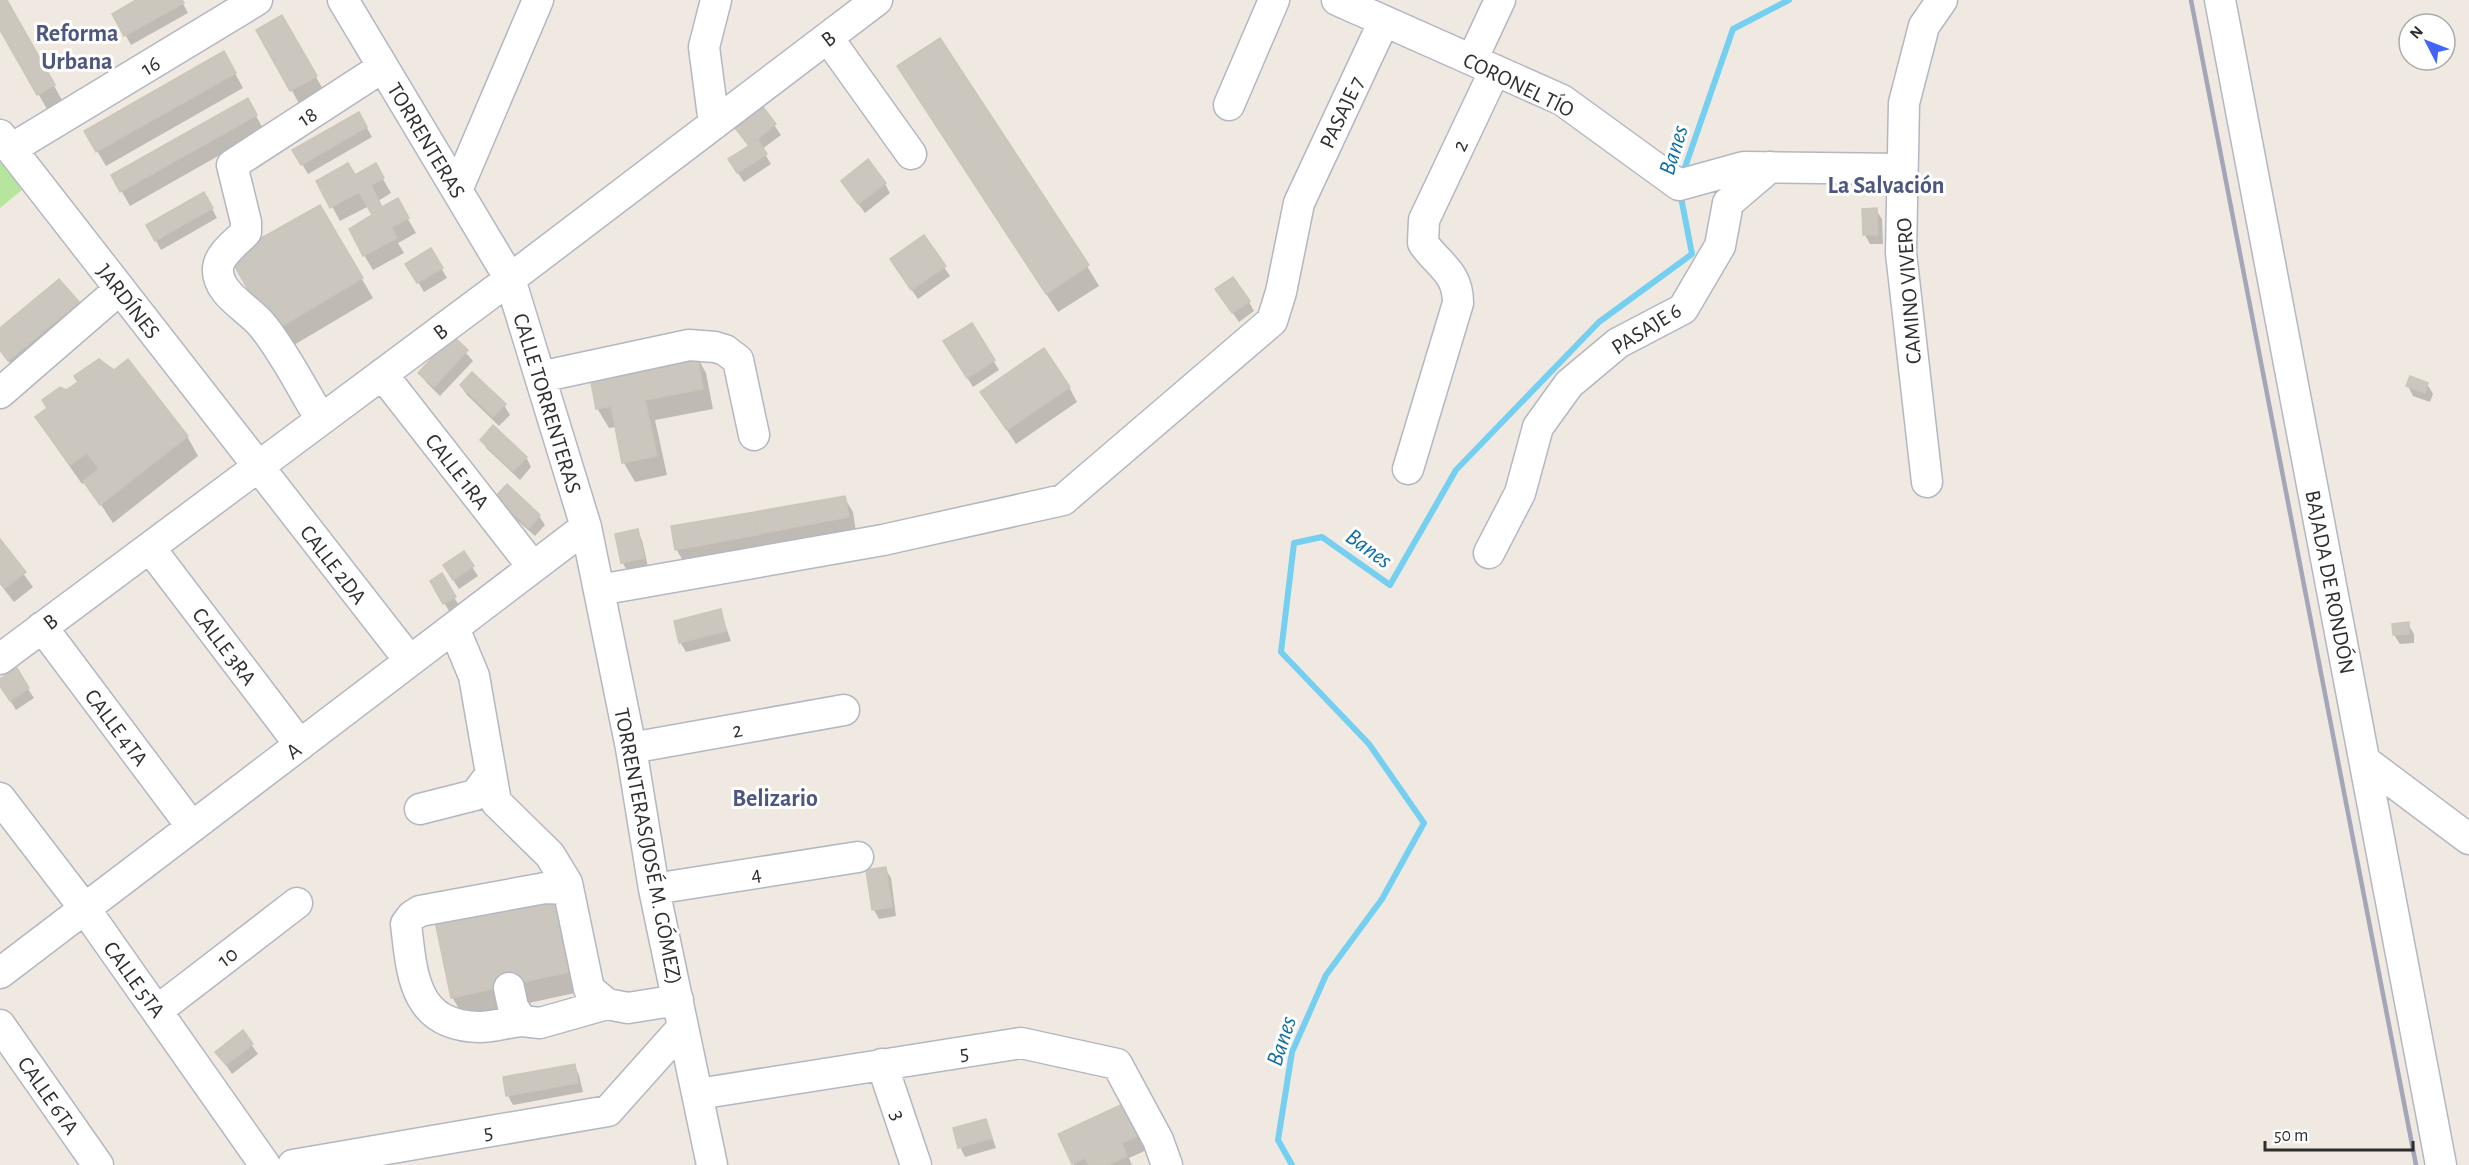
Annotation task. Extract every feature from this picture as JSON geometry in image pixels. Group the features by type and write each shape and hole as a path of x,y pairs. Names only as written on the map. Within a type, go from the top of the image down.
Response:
{"street":[{"name":"16","path":"6,142 257,0"},
{"path":"457,190 538,0"},
{"path":"714,124 704,47 716,0"},
{"name":"B","path":"4,648 42,627 150,548 878,0"},
{"path":"1229,105 1274,0"},
{"name":"CORONEL TÍO","path":"1337,0 1562,100 1678,185 1744,167 1902,169"},
{"name":"2","path":"1408,469 1458,303 1458,287 1450,272 1423,243 1424,220 1483,65 1500,0"},
{"name":"CAMINO VIVERO","path":"1927,482 1901,253 1904,103 1924,26 1942,0"},
{"name":"BAJADA DE RONDÓN","path":"2220,0 2441,1165"},
{"name":"TORRENTERAS","path":"350,4 383,67 510,279"},
{"name":"PASAJE 7","path":"599,590 883,540 1063,500 1272,321 1281,292 1299,203 1384,21"},
{"path":"828,38 911,154"},
{"name":"18","path":"321,419 261,325 236,302 221,283 217,270 219,260 246,232 246,222 232,165 383,67"},
{"name":"JARDÍNES","path":"6,142 258,466"},
{"name":"PASAJE 6","path":"1489,553 1520,493 1538,427 1569,384 1618,343 1683,309 1720,246 1728,204 1770,167"},
{"name":"CALLE TORRENTERAS","path":"510,279 586,527"},
{"path":"0,393 120,289"},
{"path":"540,377 689,345 715,347 738,360 754,435"},
{"name":"CALLE 1RA","path":"382,374 533,567"},
{"name":"CALLE 2DA","path":"258,466 410,661"},
{"name":"TORRENTERAS(JOSÉ M. GÓMEZ)","path":"586,527 631,748 654,889 712,1165"},
{"name":"A","path":"0,973 586,527"},
{"name":"CALLE 3RA","path":"150,548 300,745"},
{"name":"CALLE 4TA","path":"42,627 192,827"},
{"path":"454,628 474,676 496,802 550,855 568,889 590,989 607,1004"},
{"name":"2","path":"631,748 843,710"},
{"path":"2365,761 2469,839"},
{"path":"420,809 475,795 491,774"},
{"name":"CALLE 5TA","path":"0,798 85,909 158,1010 265,1165"},
{"name":"4","path":"654,889 858,856"},
{"path":"568,889 546,888 420,911 412,916 406,924 416,990 428,1008 442,1018 482,1027 522,1021 540,1023 607,1004 680,1013"},
{"name":"10","path":"158,1010 297,903"},
{"path":"509,988 513,1007 522,1021"},
{"name":"5","path":"293,1165 608,1111 680,1013"},
{"name":"CALLE 6TA","path":"0,1025 98,1165"},
{"name":"5","path":"698,1094 1021,1043 1118,1064 1158,1140 1167,1165"},
{"name":"3","path":"882,1064 916,1165"}],"green space":[{"path":"0,162 23,189 0,208"}],"building":[{"path":"0,0 7,0 55,85 37,95 0,30"},
{"path":"136,0 182,0 184,3 124,36 112,14"},
{"path":"282,15 317,76 290,91 256,30"},
{"path":"940,38 1089,265 1046,294 897,66"},
{"path":"224,51 236,73 96,152 84,131"},
{"path":"248,98 257,115 120,192 111,175"},
{"path":"763,107 776,124 749,146 735,128"},
{"path":"359,112 367,127 301,165 292,150"},
{"path":"758,140 767,154 737,173 728,159"},
{"path":"868,159 886,183 858,204 841,181"},
{"path":"348,163 355,175 376,163 384,178 371,185 382,207 398,198 409,218 391,227 397,238 363,256 349,229 372,215 359,192 330,208 316,181"},
{"path":"204,192 213,208 155,241 146,225"},
{"path":"320,205 363,278 272,332 229,256"},
{"path":"1877,208 1878,235 1863,235 1862,209"},
{"path":"924,235 946,266 911,290 890,259"},
{"path":"431,248 443,268 417,283 405,264"},
{"path":"1233,277 1250,301 1232,313 1215,289"},
{"path":"59,279 79,302 8,361 0,350 0,328"},
{"path":"972,323 995,360 967,378 943,341"},
{"path":"453,336 468,350 434,387 418,373"},
{"path":"1044,348 1070,387 1007,430 980,392"},
{"path":"696,351 703,389 645,400 657,456 622,463 611,406 596,409 589,371"},
{"path":"99,359 114,370 128,359 188,436 100,505 83,481 99,469 87,453 70,465 35,417 47,408 42,400 60,387 66,390 78,382 74,376"},
{"path":"472,372 506,404 493,417 460,385"},
{"path":"2410,376 2428,383 2425,393 2406,386"},
{"path":"493,425 527,457 513,471 480,440"},
{"path":"507,484 540,515 529,528 495,497"},
{"path":"845,496 849,517 758,534 754,512"},
{"path":"754,512 758,535 675,550 671,526"},
{"path":"638,529 644,558 621,563 615,534"},
{"path":"0,539 26,572 5,588 0,582"},
{"path":"464,551 474,566 453,580 443,565"},
{"path":"442,573 456,597 443,604 430,581"},
{"path":"721,609 726,631 679,643 674,621"},
{"path":"2409,622 2409,634 2393,635 2392,624"},
{"path":"17,668 29,688 10,701 0,686 0,679"},
{"path":"886,867 892,907 872,910 866,870"},
{"path":"557,894 574,971 451,998 435,921"},
{"path":"243,1030 253,1044 226,1065 215,1052"},
{"path":"575,1064 578,1083 506,1096 503,1077"},
{"path":"1127,1102 1142,1134 1122,1143 1127,1156 1108,1165 1089,1165 1085,1158 1072,1164 1058,1134"},
{"path":"986,1119 992,1138 958,1148 953,1128"}],"waterway":[{"name":"Banes","path":"1683,173 1733,29 1789,0"},
{"name":"Banes","path":"1292,1165 1278,1140 1292,1052 1326,975 1382,899 1424,823 1369,744 1281,652 1294,543 1322,537 1390,585 1456,470 1599,322 1692,254 1680,192"}],"railway":[{"path":"2191,0 2416,1165"}],"district":[{"name":"Reforma Urbana","path":"77,47"},
{"name":"La Salvación","path":"1886,185"},
{"name":"Belizario","path":"775,798"}]}
